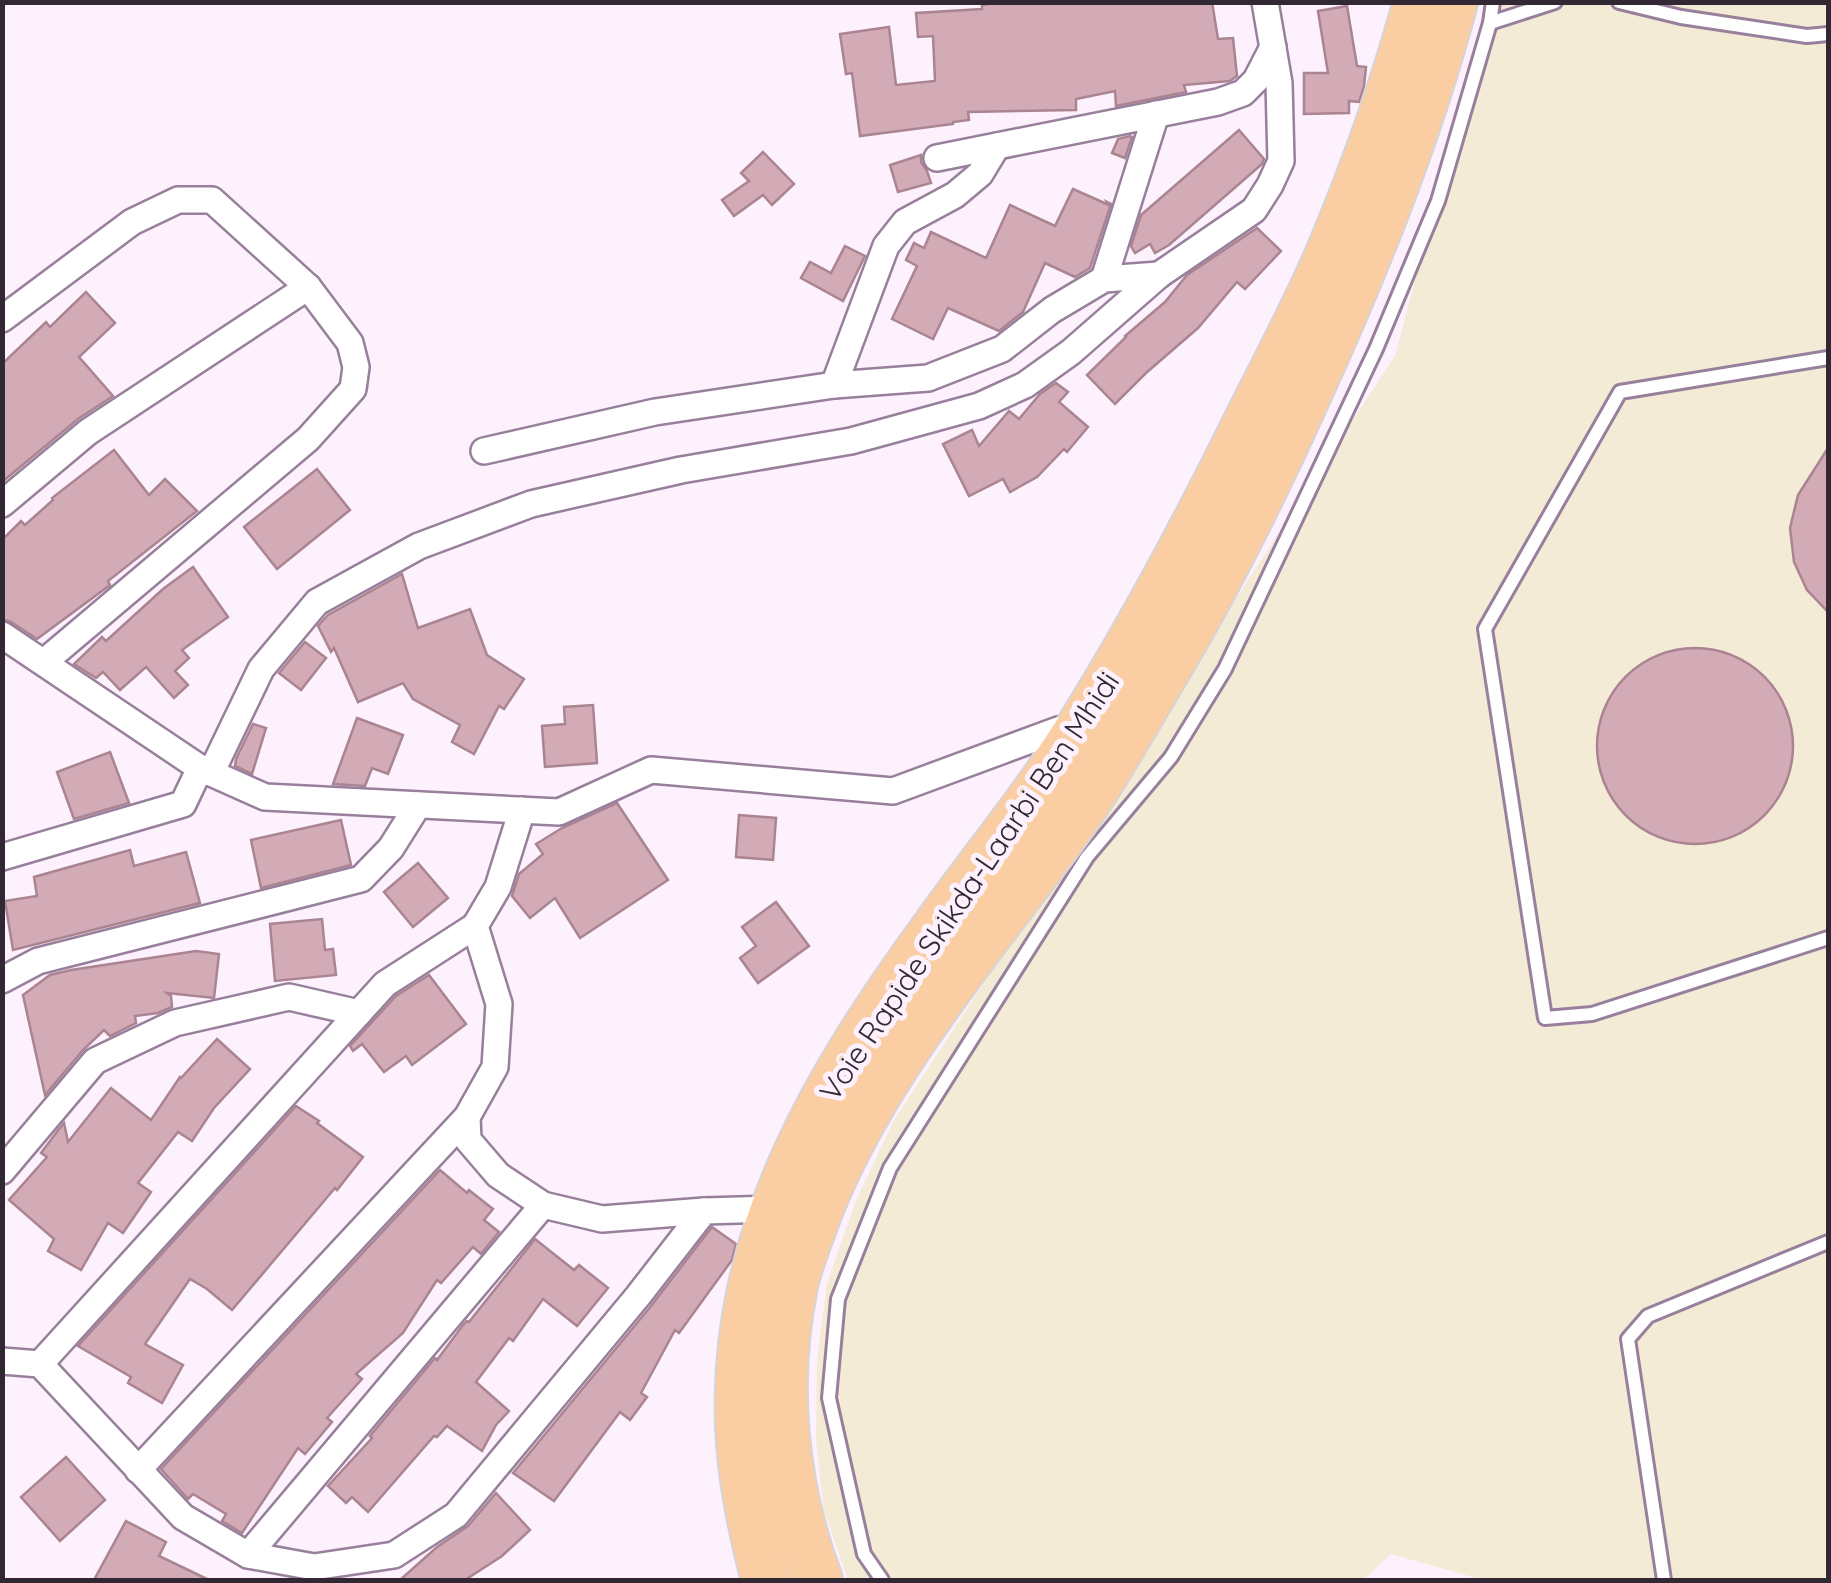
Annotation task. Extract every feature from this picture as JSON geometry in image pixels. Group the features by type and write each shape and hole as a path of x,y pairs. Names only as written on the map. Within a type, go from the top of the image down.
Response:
{"highway":[{"name":"Voie Rapide Skikda-Laarbi Ben Mhidi","path":"766,1580 753,1531 744,1470 741,1375 747,1318 774,1209 812,1122 856,1046 934,930 1046,781 1152,608 1217,486 1330,254 1393,84 1418,2"},
{"name":"Voie Rapide Skikda-Laarbi Ben Mhidi","path":"818,1580 793,1496 783,1365 793,1284 819,1206 840,1160 888,1076 972,954 1086,801 1234,547 1342,318 1429,89 1471,13"}],"street":[{"path":"2,857 183,804 261,668 318,602 419,546 531,504 682,470 851,441 978,406 1025,385 1159,276 1254,210 1270,186 1281,161 1279,83 1264,2"},
{"path":"937,158 1218,102 1243,93 1256,80 1272,46"},
{"path":"1104,280 1156,114"},
{"path":"834,385 886,246 905,222 955,195 980,174 997,146"},
{"path":"2,319 132,222 178,200 212,200 308,287 350,343 356,367 353,388 308,439 44,662"},
{"path":"484,451 654,412 834,385 928,378 1002,349 1052,310 1104,280 1159,276"},
{"path":"2,504 88,432 308,287"},
{"path":"2,635 205,770 265,797 559,812 650,770 893,791 1058,730 1081,726 1130,728"},
{"path":"2,980 38,961 360,879 391,848 418,805"},
{"path":"40,1364 385,984 476,926 498,886 522,810"},
{"path":"138,1470 466,1117 495,1067 498,1004 476,926"},
{"path":"2,1171 95,1061 175,1023 289,997 359,1013"},
{"path":"466,1117 468,1140 498,1175 543,1205 602,1219 774,1209"},
{"path":"248,1555 543,1205"},
{"path":"2,1362 40,1364 183,1518 248,1555 314,1567 394,1555 456,1515 704,1211"}],"lane":[{"path":"1471,13 1493,2"},
{"path":"1471,13 1555,2"},
{"path":"1620,2 1681,17 1807,36 1828,34"},
{"path":"882,1580 864,1554 828,1398 838,1299 890,1168 1087,857 1171,757 1225,669 1376,350 1438,202 1471,13"},
{"path":"1828,358 1620,392 1484,628 1544,1018 1592,1014 1828,938"},
{"path":"1664,1580 1628,1339 1648,1316 1828,1242"}],"shaded area":[{"path":"1489,3 1828,3 1828,1580 1483,1580 1391,1554 1363,1580 848,1580 824,1511 816,1441 817,1360 827,1284 855,1203 894,1120 1395,356"}],"building":[{"path":"1212,2 1218,39 1233,38 1237,76 1230,81 1184,85 1186,92 1116,106 1115,91 1076,99 1076,110 968,112 969,120 953,124 860,136 852,73 846,74 840,34 889,27 896,85 935,81 933,36 918,37 916,13 982,9 982,5"},
{"path":"1347,6 1357,66 1366,67 1359,102 1349,101 1349,113 1304,114 1304,73 1328,73 1318,11"},
{"path":"1239,130 1264,159 1262,164 1169,245 1155,253 1150,244 1135,253 1131,246 1141,215"},
{"path":"1130,136 1125,158 1112,153 1118,139"},
{"path":"763,152 794,184 772,205 763,195 734,216 722,200 749,181 741,173"},
{"path":"921,155 931,183 898,192 890,165"},
{"path":"1073,189 1111,204 1090,268 1075,277 1045,263 1023,312 999,331 948,308 933,339 892,319 917,266 906,260 914,243 924,248 931,232 986,258 1010,205 1055,226"},
{"path":"1257,228 1281,251 1245,289 1237,282 1198,328 1115,404 1087,375 1165,302 1187,275"},
{"path":"845,246 865,256 843,301 801,278 810,262 831,273"},
{"path":"86,292 115,323 79,357 113,396 78,419 2,482 2,364 46,322 50,327"},
{"path":"1056,383 1068,392 1059,402 1088,427 1067,452 1064,449 1037,477 1010,492 1003,479 969,496 943,444 972,430 979,446 1009,411 1019,419 1040,394"},
{"path":"1828,448 1828,612 1807,590 1794,562 1790,528 1798,495"},
{"path":"114,450 149,495 165,479 197,511 108,581 110,585 37,639 2,619 2,540"},
{"path":"317,469 350,510 277,569 244,527"},
{"path":"193,567 228,617 182,650 189,658 175,671 188,685 174,698 146,667 120,690 103,672 96,678 74,664 102,637 106,641"},
{"path":"402,574 418,628 470,609 487,655 524,679 504,709 499,706 474,754 452,742 460,725 413,699 403,683 358,702 334,648 331,652 318,626 328,615"},
{"path":"305,642 326,658 301,690 279,673"},
{"path":"1695,648 1733,655 1764,677 1786,708 1793,746 1786,784 1764,815 1733,837 1695,844 1657,837 1626,815 1604,784 1597,746 1604,708 1626,677 1657,655"},
{"path":"593,705 597,763 545,767 542,726 565,724 564,707"},
{"path":"357,718 403,735 388,774 372,768 365,786 333,784"},
{"path":"253,724 266,728 252,774 235,766"},
{"path":"110,752 129,803 74,819 57,772"},
{"path":"617,803 668,880 580,938 555,898 530,918 512,896 519,874 543,854 536,844"},
{"path":"739,815 776,818 773,860 736,857"},
{"path":"341,820 351,865 261,888 251,840"},
{"path":"130,850 134,866 186,852 200,903 13,950 5,901 37,896 34,877"},
{"path":"418,863 448,898 413,927 384,892"},
{"path":"776,902 809,946 758,983 740,958 756,946 742,927"},
{"path":"322,919 325,950 333,949 336,975 275,981 270,924"},
{"path":"196,951 219,954 214,998 167,993 172,1007 135,1016 136,1023 110,1036 104,1030 45,1095 23,995 50,975"},
{"path":"429,975 466,1024 412,1065 406,1056 384,1072 362,1044 353,1051 350,1046 396,996"},
{"path":"217,1039 250,1069 214,1108 192,1141 178,1132 138,1183 151,1192 123,1233 108,1223 81,1270 48,1251 54,1239 9,1200 47,1157 41,1153 59,1129 64,1123 68,1142 111,1088 151,1120 180,1077"},
{"path":"296,1106 363,1157 232,1310 190,1279 145,1344 183,1365 162,1403 128,1383 131,1377 78,1346"},
{"path":"440,1170 493,1209 484,1220 499,1232 481,1254 473,1247 441,1283 437,1280 403,1333 356,1374 362,1379 327,1418 332,1422 305,1454 298,1448 242,1533 222,1521 226,1514 193,1494 188,1499 161,1469"},
{"path":"712,1227 736,1244 732,1260 679,1333 675,1330 641,1393 647,1397 630,1420 620,1412 554,1501 513,1473 651,1306"},
{"path":"535,1239 574,1270 579,1265 608,1288 577,1326 543,1299 513,1341 509,1338 476,1382 509,1411 482,1451 447,1426 368,1512 352,1497 346,1503 328,1486"},
{"path":"66,1457 105,1500 60,1541 21,1497"},
{"path":"496,1493 530,1530 502,1556 465,1580 400,1580 468,1526"},
{"path":"126,1521 166,1542 159,1556 209,1580 94,1580"}]}
